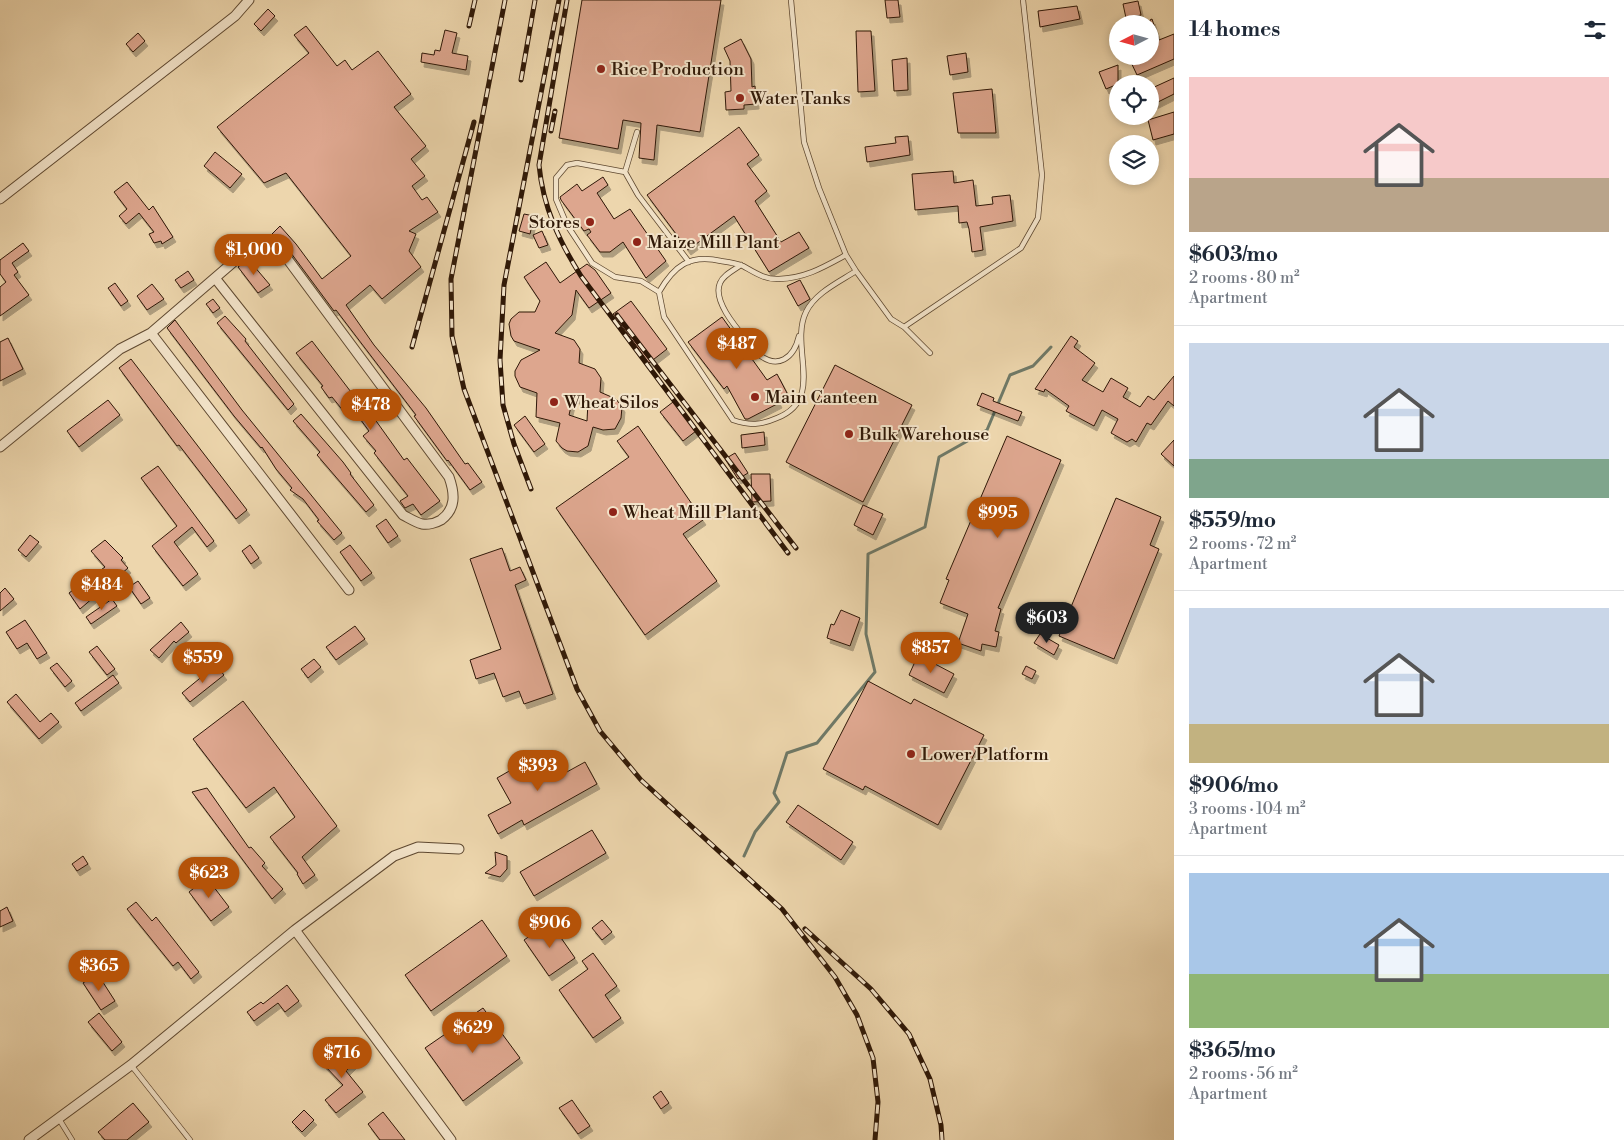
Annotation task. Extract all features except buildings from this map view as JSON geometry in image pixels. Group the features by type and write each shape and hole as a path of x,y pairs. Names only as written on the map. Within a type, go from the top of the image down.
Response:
{"street":[{"path":"0,200 227,22 248,0"},
{"path":"0,447 120,349 151,333 252,246 268,244 283,253 449,477 454,489 454,502 449,514 436,523 423,524 403,515 215,278"},
{"path":"151,333 349,590"},
{"path":"29,1140 131,1065 295,930 394,856 418,846 459,849"},
{"path":"295,930 451,1140"}],"lane":[{"path":"791,0 804,142 819,188 846,254 856,271 892,319 904,327 930,353"},
{"path":"904,327 1021,248 1038,218 1042,175 1023,0"},
{"path":"637,132 625,172 638,195 689,262"},
{"path":"625,172 577,163 567,164 556,178 556,199 567,225 592,263 615,277 641,281 659,292"},
{"path":"800,331 804,366 802,394 795,408 785,415 765,423 750,425 733,420 707,383 664,318 659,292 670,274 689,262 703,257 741,265 758,275 777,280 813,274 846,254"},
{"path":"741,265 723,278 719,284 719,303 758,354 765,360 777,362 787,358 796,350 806,311 823,292 856,271"},
{"path":"131,1065 190,1140"},
{"path":"58,1119 72,1140"}],"waterway":[{"path":"744,856 755,832 779,802 774,793 787,753 817,743 875,672 866,634 868,554 925,527 939,457 987,430 1010,375 1033,366 1051,347"}],"railway":[{"path":"469,26 475,0"},
{"path":"505,0 451,279 452,336 464,389 577,689 600,731 641,780 782,909 835,977 857,1015 873,1058 878,1102 875,1140"},
{"path":"521,80 535,0"},
{"path":"531,489 514,444 503,405 500,360 504,285 559,0"},
{"path":"567,0 539,165 544,195 553,223 581,276 788,553"},
{"path":"551,131 555,111"},
{"path":"412,347 474,122"},
{"path":"617,315 796,548"},
{"path":"805,929 871,989 909,1034 930,1079 941,1125 942,1140"}],"place":[{"name":"Rice Production","path":"601,69"},
{"name":"Water Tanks","path":"740,98"},
{"name":"Stores","path":"590,222"},
{"name":"Maize Mill Plant","path":"637,242"},
{"name":"Main Canteen","path":"755,397"},
{"name":"Wheat Silos","path":"554,402"},
{"name":"Bulk Warehouse","path":"849,434"},
{"name":"Wheat Mill Plant","path":"613,512"},
{"name":"Lower Platform","path":"911,754"}]}
